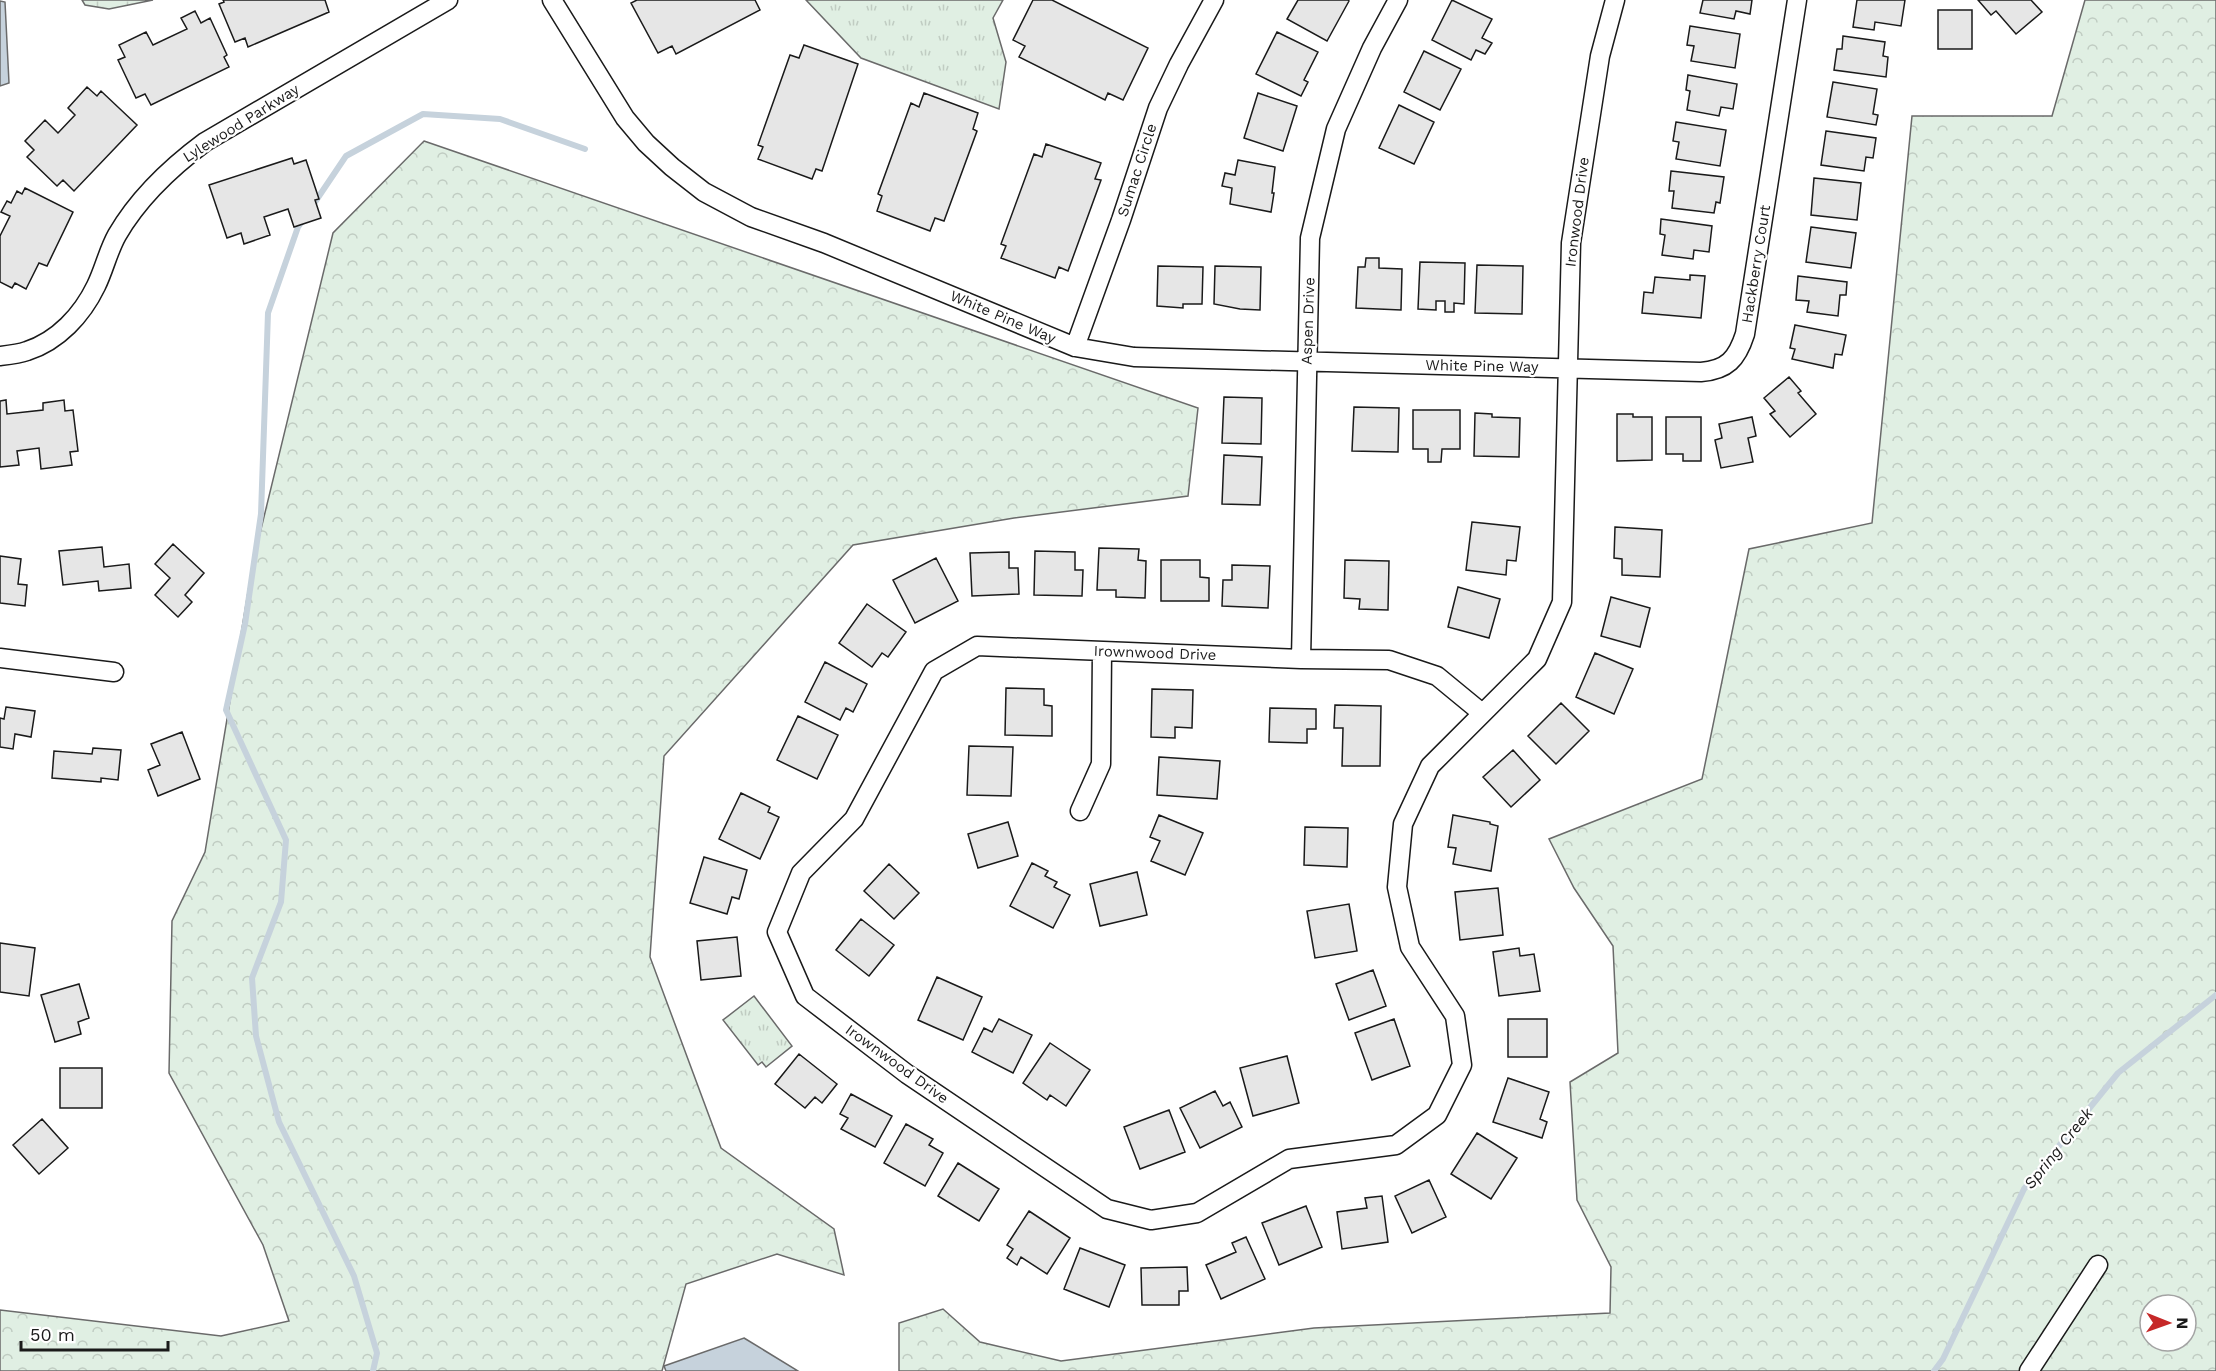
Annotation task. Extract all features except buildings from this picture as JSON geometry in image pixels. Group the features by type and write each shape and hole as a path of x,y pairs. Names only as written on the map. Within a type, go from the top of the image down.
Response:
{"street":[{"name":"Lylewood Parkway","path":"0,356 28,351 50,340 67,327 85,306 116,238 132,212 155,184 180,160 205,142 448,0"},
{"name":"White Pine Way","path":"552,0 625,118 646,143 704,192 751,217 824,243 1075,347 1134,357 1568,368"},
{"name":"Sumac Circle","path":"1075,347 1158,108 1214,0"},
{"name":"Aspen Drive","path":"1301,659 1310,238 1336,129 1372,48 1398,0"},
{"name":"Ironwood Drive","path":"1566,499 1571,243 1600,56 1615,0"},
{"name":"Hackberry Court","path":"1568,368 1716,371 1736,355 1745,334 1797,0"},
{"name":"Irownwood Drive","path":"1482,713 1437,676 1389,660 1301,659 977,646 934,671 854,819 801,873 777,932 806,996 907,1074 1107,1209 1151,1220 1197,1213 1289,1159 1396,1145 1437,1115 1462,1065 1455,1016 1410,947 1396,887 1403,824 1430,766 1538,659 1562,602 1566,499"},
{"path":"1080,811 1101,764 1102,651"},
{"path":"0,658 114,672"},
{"path":"2029,1371 2098,1265"}],"green space":[{"path":"82,0 153,0 109,9 85,5"},
{"path":"806,0 1003,0 993,18 1006,62 999,109 861,58"},
{"path":"2085,0 2216,0 2216,1371 899,1371 899,1323 943,1309 980,1342 1061,1361 1314,1328 1610,1313 1611,1267 1577,1200 1570,1082 1618,1053 1613,946 1574,888 1549,839 1702,779 1749,549 1872,523 1912,116 2052,116"},
{"path":"424,141 1198,408 1188,496 1014,518 853,545 664,756 650,957 721,1148 834,1229 844,1275 777,1254 686,1284 662,1371 0,1371 0,1310 221,1336 289,1321 263,1245 169,1073 172,921 205,852 253,562 333,233"},
{"path":"754,996 792,1046 766,1067 762,1062 758,1065 723,1020"}],"shaded area":[{"path":"0,1 5,2 9,83 0,86"},
{"path":"744,1338 798,1371 666,1371 664,1366"}],"waterway":[{"path":"311,208 346,156 423,114 500,119 585,149"},
{"path":"304,219 298,227 268,313 261,514 245,624 226,710 286,840 281,902 252,978 256,1036 279,1122 354,1276 377,1353 373,1371"},
{"name":"Spring Creek","path":"1934,1371 1943,1359 2024,1189 2118,1073 2216,995"}]}
